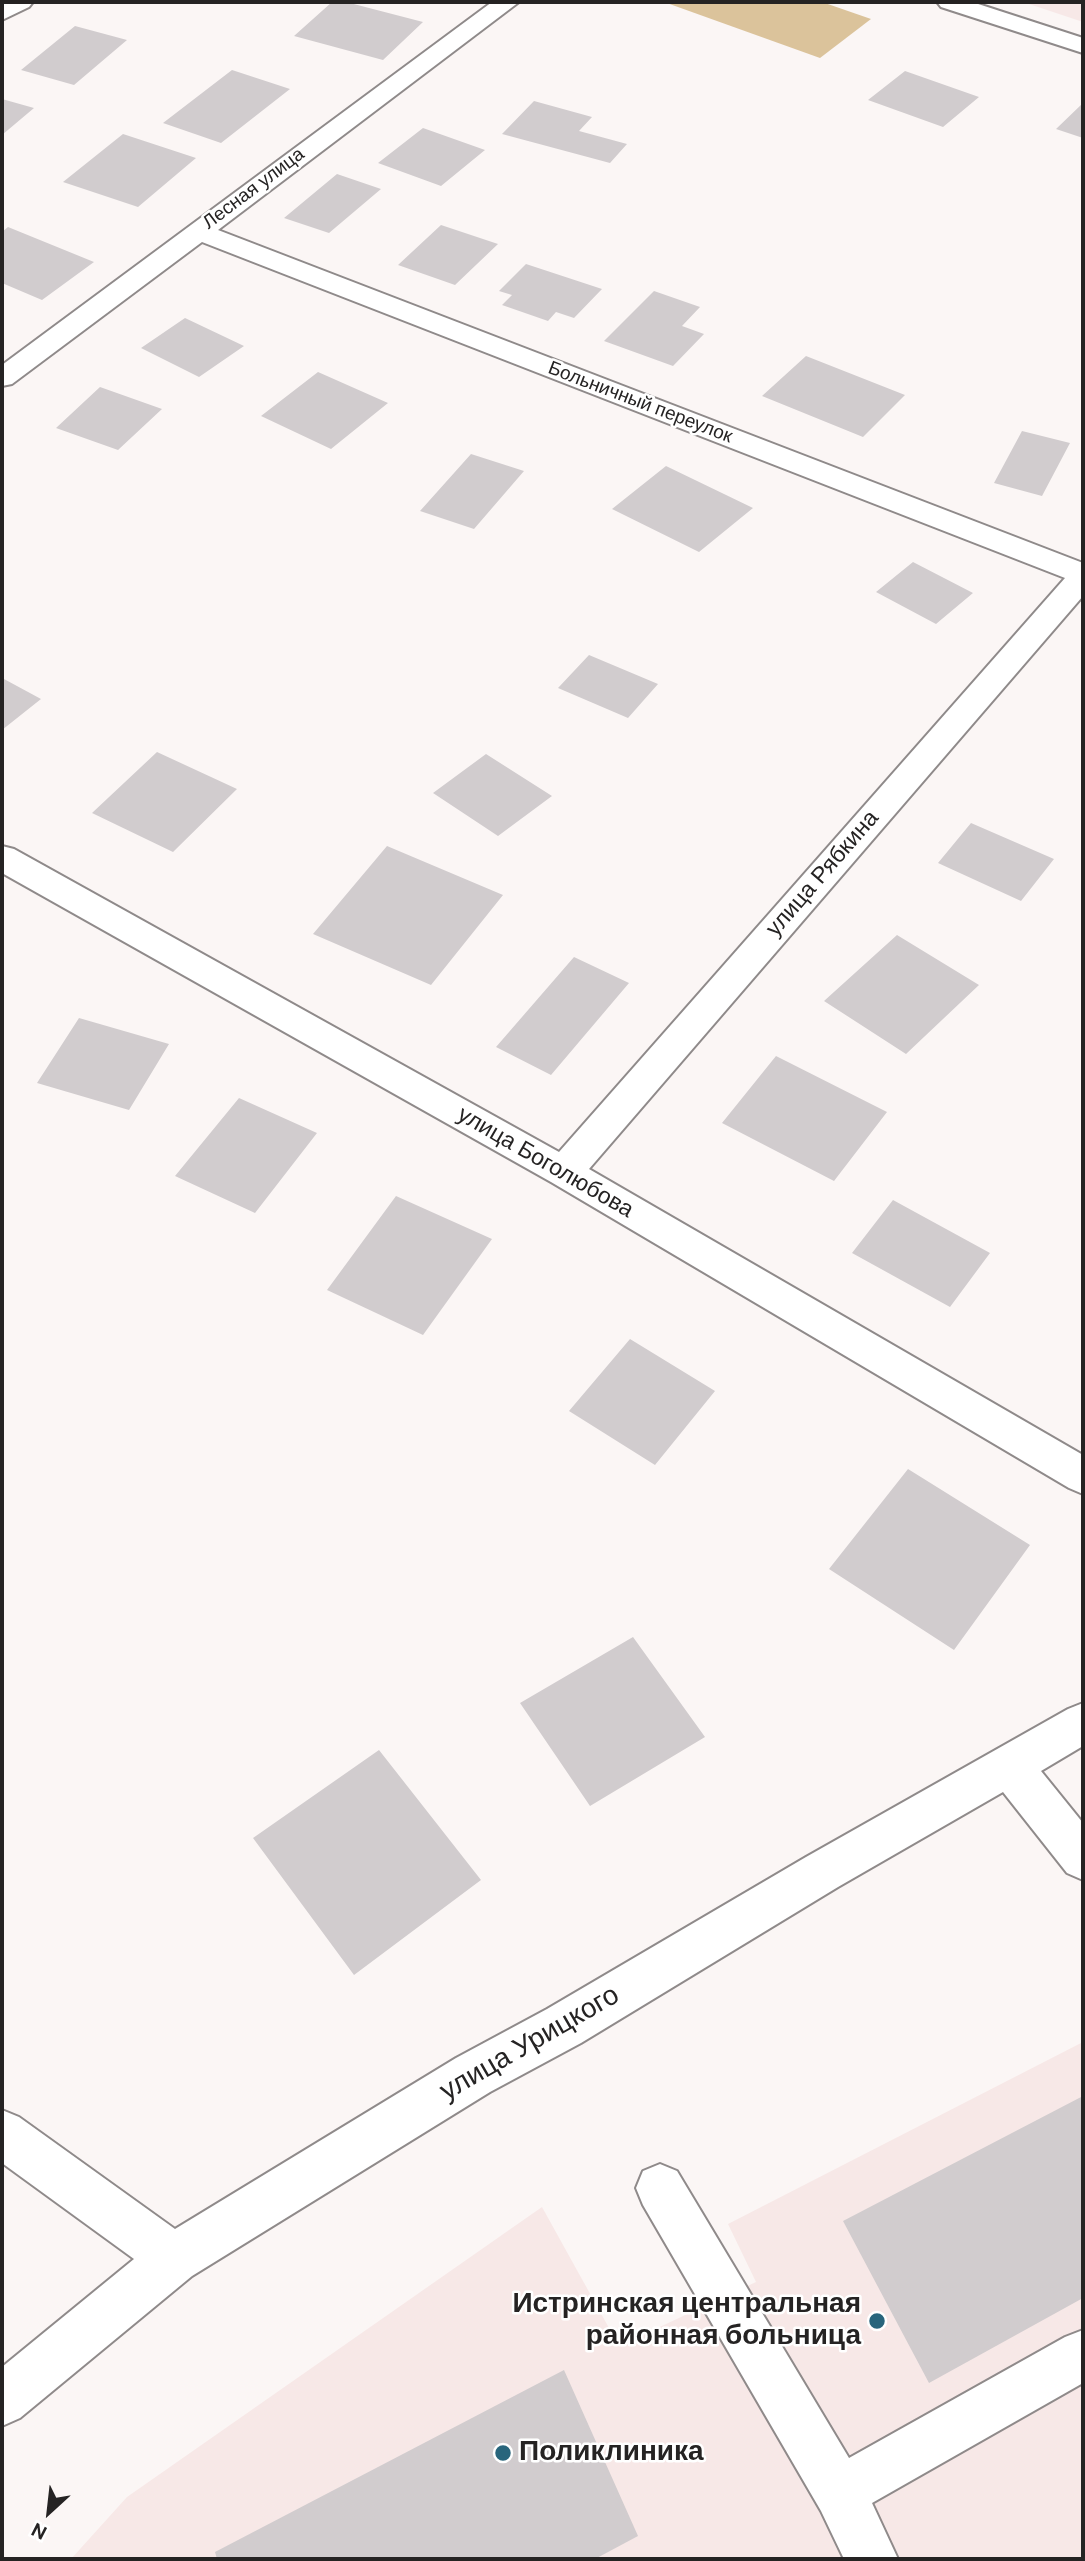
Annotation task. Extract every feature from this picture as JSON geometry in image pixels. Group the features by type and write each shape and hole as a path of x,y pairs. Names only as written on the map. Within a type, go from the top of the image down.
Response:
{"street":[{"path":"2,13 21,2"},
{"name":"Лесная улица","path":"2,377 507,2"},
{"path":"949,2 1083,46"},
{"name":"Больничный переулок","path":"197,232 1083,575"},
{"name":"улица Рябкина","path":"564,1172 1083,575"},
{"name":"улица Боголюбова","path":"2,858 564,1172 1083,1476"},
{"name":"улица Урицкого","path":"2,2400 174,2258 473,2075 564,2026 1083,1723"},
{"path":"1009,1765 1083,1858"},
{"path":"2,2134 174,2258"},
{"path":"660,2188 840,2492 871,2559"},
{"path":"840,2492 1083,2355"}],"shaded area":[{"path":"664,2 822,2 871,19 820,58"},
{"path":"1023,2 1083,2 1083,22"},
{"name":"Истринская центральная районная больница","path":"1083,2042 1083,2559 71,2559 127,2497 542,2207 619,2346 756,2282 728,2224"}],"building":[{"path":"332,2 346,2 423,22 383,60 294,36"},
{"path":"75,26 127,40 74,85 21,70"},
{"path":"232,70 290,89 221,143 163,123"},
{"path":"905,71 979,97 943,127 868,100"},
{"path":"2,99 34,108 2,135"},
{"path":"534,101 592,117 579,131 627,144 610,163 502,134"},
{"path":"1083,103 1083,138 1056,129"},
{"path":"423,128 485,150 441,186 378,163"},
{"path":"123,134 196,158 138,207 63,182"},
{"path":"337,174 381,189 329,233 284,218"},
{"path":"441,225 498,244 455,285 398,265"},
{"path":"8,227 94,262 42,300 2,283 2,232"},
{"path":"526,264 602,289 574,318 556,312 548,321 502,305 512,295 499,291"},
{"path":"654,291 700,307 682,326 704,334 673,366 604,341"},
{"path":"185,318 244,346 199,377 141,348"},
{"path":"806,356 905,395 863,437 762,396"},
{"path":"318,372 388,403 331,449 261,416"},
{"path":"100,387 162,409 118,450 56,428"},
{"path":"1022,431 1070,443 1042,496 994,483"},
{"path":"471,454 524,471 474,529 420,511"},
{"path":"666,466 753,508 699,552 612,509"},
{"path":"913,562 973,593 936,624 876,592"},
{"path":"589,655 658,684 628,718 558,688"},
{"path":"4,679 41,699 2,730 2,681"},
{"path":"157,752 237,789 173,852 92,813"},
{"path":"486,754 552,796 498,836 433,793"},
{"path":"971,823 1054,859 1021,901 938,863"},
{"path":"387,846 503,895 431,985 313,934"},
{"path":"897,935 979,985 906,1054 824,1001"},
{"path":"574,957 629,983 551,1075 496,1047"},
{"path":"79,1018 169,1044 129,1110 37,1083"},
{"path":"776,1056 887,1112 834,1181 722,1123"},
{"path":"239,1098 317,1133 255,1213 175,1176"},
{"path":"396,1196 492,1239 423,1335 327,1290"},
{"path":"893,1200 990,1253 950,1307 852,1253"},
{"path":"630,1339 715,1391 655,1465 569,1411"},
{"path":"908,1469 1030,1545 954,1650 829,1569"},
{"path":"633,1637 705,1737 590,1806 520,1703"},
{"path":"379,1750 481,1880 354,1975 253,1838"},
{"path":"1083,2096 1083,2298 929,2383 843,2221"},
{"name":"Поликлиника","path":"564,2370 638,2536 595,2559 217,2559 215,2552"}],"place":[{"name":"Истринская центральная районная больница","path":"877,2321"},
{"name":"Поликлиника","path":"503,2453"}]}
